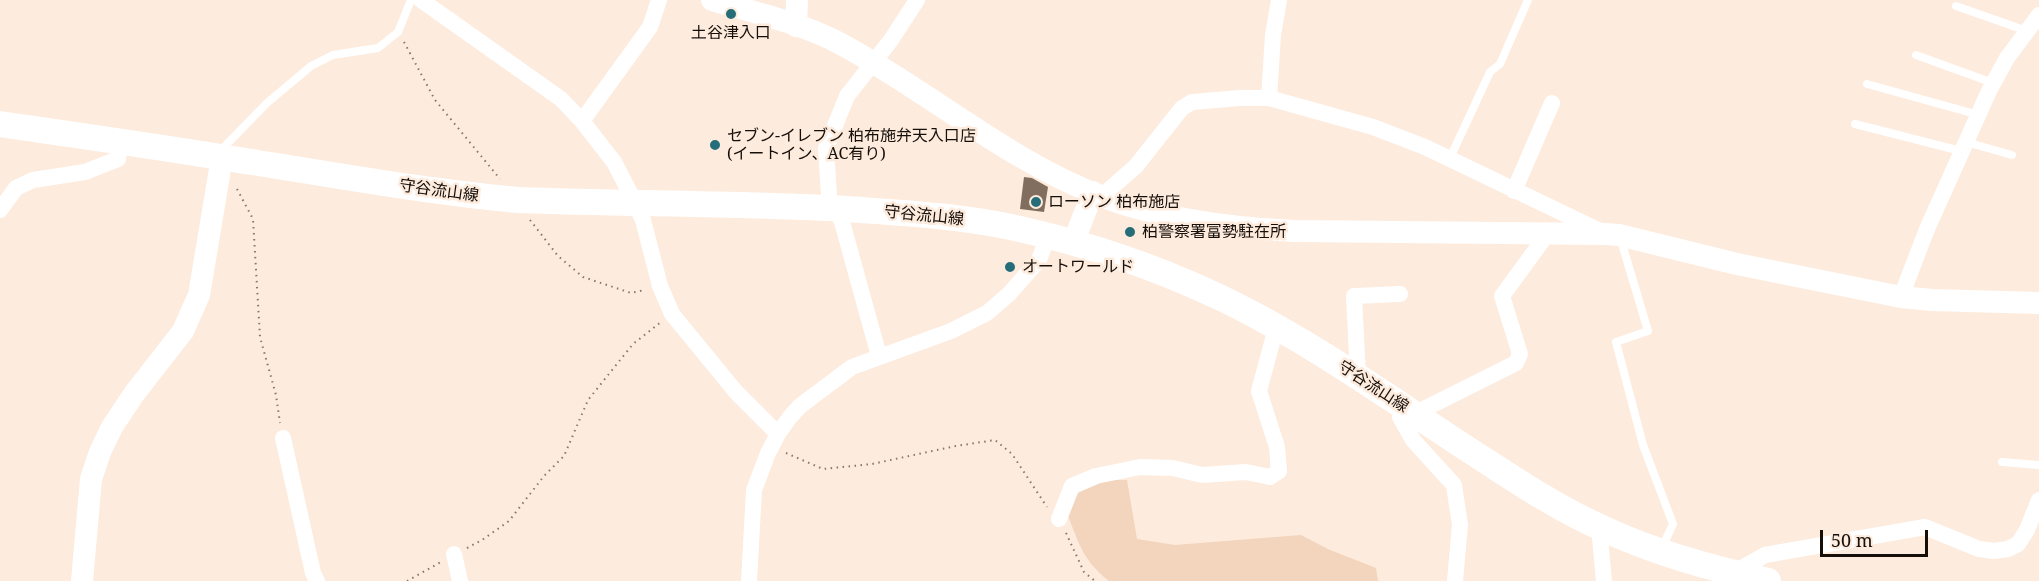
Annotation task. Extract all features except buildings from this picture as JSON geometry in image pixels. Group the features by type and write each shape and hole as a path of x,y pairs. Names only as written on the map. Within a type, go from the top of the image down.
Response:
{"main road":[{"name":"守谷流山線","path":"0,124 477,196 518,200 635,204 836,208 976,221 1048,236 1180,281 1279,328 1515,480 1602,528 1660,551 1768,581"}],"street":[{"path":"421,0 561,99 582,121 614,162 643,220 660,286 672,314 775,440"},
{"path":"582,121 650,27 659,0"},
{"path":"712,0 796,26 840,43 1011,151 1097,194 1189,221 1258,229 1612,234"},
{"path":"796,26 797,0"},
{"path":"879,356 842,222 829,196 826,148 847,96 873,64 917,0"},
{"path":"1269,98 1273,35 1279,0"},
{"path":"1901,297 1927,229 1993,82 2007,58 2039,15"},
{"path":"1073,243 1097,194 1136,166 1182,108 1192,102 1269,98 1373,127 1450,158 1514,191 1612,234 1737,264 1901,297 2039,303"},
{"path":"1514,191 1552,103"},
{"path":"0,210 16,188 33,180 85,172 118,159 121,141"},
{"path":"82,581 91,479 112,427 134,394 183,331 199,295 222,157"},
{"path":"1455,581 1460,525 1454,485 1413,440 1400,417 1516,363 1520,354 1502,296 1548,233"},
{"path":"749,581 754,490 775,440 800,406 852,367 951,331 987,313 1009,294 1039,260 1048,236"},
{"path":"1358,377 1354,296 1400,294"},
{"path":"1059,519 1072,486 1096,476 1140,467 1173,468 1202,476 1246,472 1270,477 1279,471 1277,447 1259,391 1273,339 1279,328"},
{"path":"283,438 310,561 317,581"},
{"path":"1733,573 1766,555 1925,527 1979,549 1994,551 2008,549 2018,544 2027,530 2039,500"},
{"path":"1602,528 1600,538 1604,581"},
{"path":"454,554 460,581"}],"lane":[{"path":"222,157 224,147 267,103 311,66 333,55 378,48 398,32 411,0"},
{"path":"1450,158 1490,72 1500,64 1528,0"},
{"path":"1956,6 2027,32"},
{"path":"1916,55 1993,82"},
{"path":"1867,84 1979,115"},
{"path":"1855,124 2012,155"},
{"path":"1612,234 1648,331 1616,342 1643,445 1673,524 1660,551"},
{"path":"2002,462 2039,465"}],"path":[{"path":"233,183 253,219 260,337 276,395 283,438"},
{"path":"407,581 483,540 509,521 544,476 564,456 588,400 633,344 672,314"},
{"path":"775,440 823,469 872,464 994,440 1012,454 1046,506 1059,519 1084,573 1095,581"}],"shaded area":[{"path":"1106,480 1127,480 1137,539 1175,545 1301,535 1330,550 1376,568 1378,581 1109,581 1088,559 1079,544 1068,516 1076,494"}],"place":[{"name":"土谷津入口","path":"731,14"},
{"name":"セブン-イレブン 柏布施弁天入口店 (イートイン、AC有り)","path":"715,145"},
{"name":"ローソン 柏布施店","path":"1036,202"},
{"name":"柏警察署富勢駐在所","path":"1130,232"},
{"name":"オートワールド","path":"1010,267"}]}
